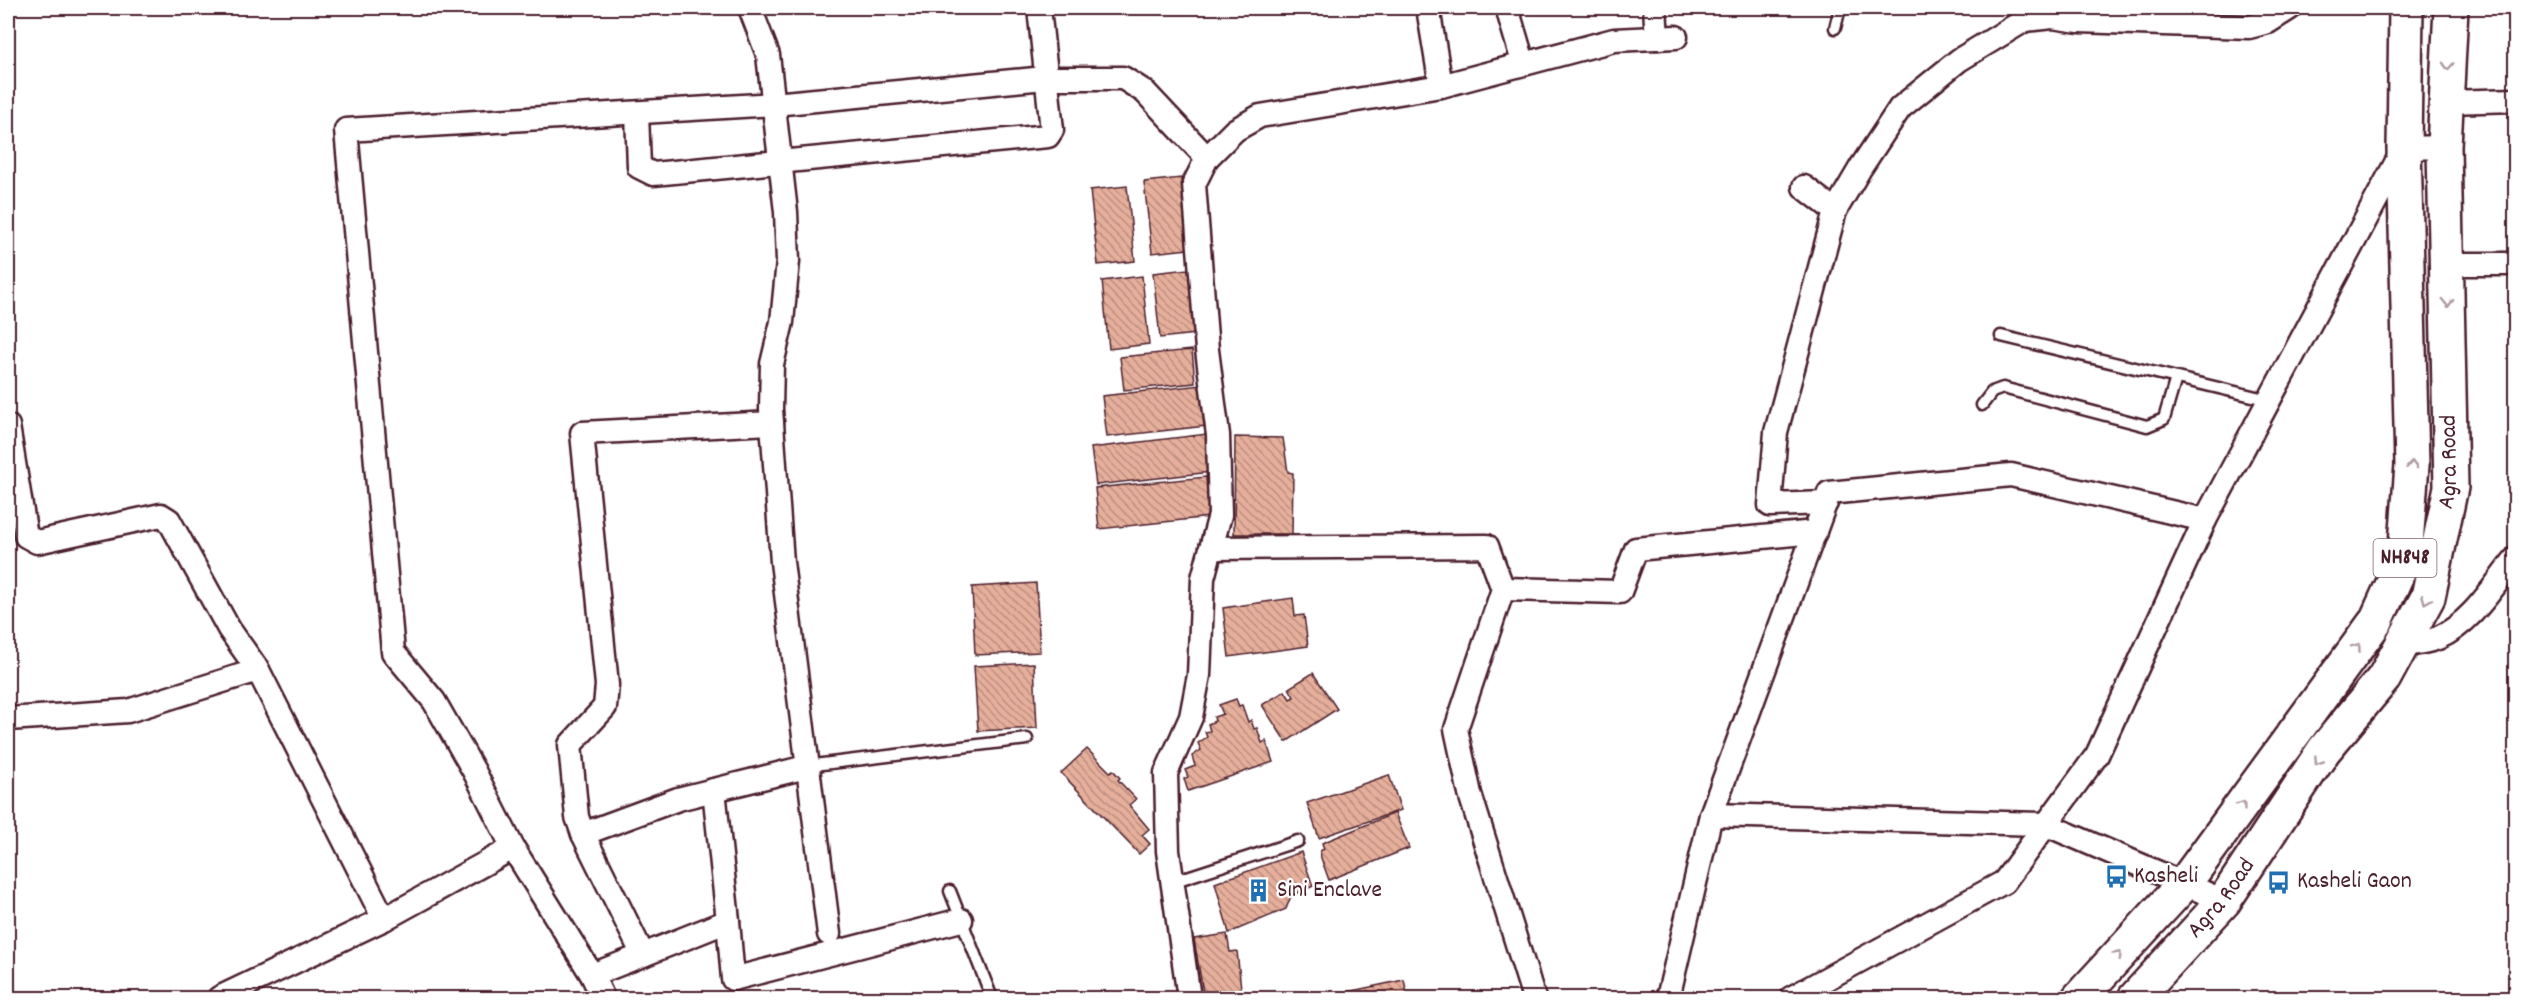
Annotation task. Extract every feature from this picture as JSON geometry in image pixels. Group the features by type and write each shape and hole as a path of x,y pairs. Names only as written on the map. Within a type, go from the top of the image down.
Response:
{"highway":[{"name":"NH848","path":"2079,999 2184,884 2376,621 2405,557 2412,465 2404,148 2406,8"},
{"name":"Agra Road","path":"2135,999 2224,901 2325,750 2384,678 2428,597 2451,487 2444,147 2451,8"}],"street":[{"path":"750,8 768,55 780,161 788,261 782,322 772,364 772,423 782,562 829,934"},
{"path":"637,113 639,167 652,174 1048,136 1052,130 1039,8"},
{"path":"1428,8 1441,86"},
{"path":"1507,8 1523,62"},
{"path":"1189,999 1168,851 1166,773 1193,707 1199,675 1203,578 1220,515 1218,435 1206,339 1194,184 1207,158 1235,130 1260,116 1441,86 1523,62 1614,40 1667,37 1655,8"},
{"path":"1826,503 1770,505 1776,432 1835,211 1900,108 1959,60 2025,21 2052,17 2079,21 2249,27 2268,22 2290,8"},
{"path":"603,999 592,975 513,849 474,771 434,701 393,652 346,130 774,104 1045,78 1123,78 1145,92 1207,158"},
{"path":"2446,102 2516,100"},
{"path":"1791,999 2004,882 2097,755 2205,520 2404,148 2444,147"},
{"path":"1804,187 1835,211"},
{"path":"2447,264 2516,264"},
{"path":"643,955 583,834 577,817 570,745 604,707 607,685 582,433 772,423"},
{"path":"8,426 26,536 37,542 161,515 169,520 229,629 258,670 384,919"},
{"path":"1668,999 1712,814 1830,493 2011,475 2205,520"},
{"path":"1503,589 1620,592 1636,549 1815,532"},
{"path":"1211,548 1487,546 1503,589 1456,729 1470,794 1534,999"},
{"path":"2401,646 2436,639 2449,632 2474,611 2516,558"},
{"path":"8,719 128,711 258,670"},
{"path":"583,834 668,802 806,766"},
{"path":"714,790 733,979 961,920"},
{"path":"1712,814 2045,824 2224,901"},
{"path":"219,999 384,919 513,849"},
{"path":"592,975 728,921"}],"lane":[{"path":"1835,28 1840,8"},
{"path":"2001,336 2269,400"},
{"path":"1982,405 1992,392 2003,388 2147,426 2164,419 2175,378"},
{"path":"806,766 1026,739"},
{"path":"1172,882 1298,841"},
{"path":"950,891 992,999"}],"building":[{"path":"1181,178 1188,249 1152,253 1144,182"},
{"path":"1127,186 1135,261 1098,265 1090,190"},
{"path":"1188,269 1195,334 1160,338 1153,273"},
{"path":"1142,276 1149,344 1109,349 1102,281"},
{"path":"1192,350 1195,383 1124,390 1120,357"},
{"path":"1201,385 1206,426 1107,437 1102,396"},
{"path":"1207,434 1211,472 1096,485 1091,448"},
{"path":"1235,437 1283,438 1288,472 1293,473 1292,534 1234,534"},
{"path":"1206,477 1210,517 1099,529 1095,488"},
{"path":"1036,583 1040,652 975,655 972,587"},
{"path":"1293,598 1295,616 1304,615 1308,646 1229,657 1223,608"},
{"path":"1034,663 1037,728 978,731 974,666"},
{"path":"1313,673 1337,709 1286,742 1262,705 1285,691 1290,699 1294,697 1289,688"},
{"path":"1236,699 1239,706 1242,705 1248,722 1251,720 1254,729 1257,728 1262,743 1266,741 1273,762 1188,791 1184,779 1188,777 1185,770 1195,766 1192,756 1201,750 1198,743 1207,737 1205,732 1210,731 1208,724 1215,721 1214,717 1223,714 1219,705"},
{"path":"1087,749 1110,772 1113,770 1120,778 1118,780 1136,799 1129,805 1149,829 1142,835 1150,844 1139,854 1061,773"},
{"path":"1389,775 1401,810 1319,838 1307,803"},
{"path":"1395,813 1409,848 1329,880 1321,858 1320,851 1324,849 1322,843"},
{"name":"Sini Enclave","path":"1301,852 1313,886 1291,896 1286,909 1229,933 1215,883"},
{"path":"1227,934 1230,952 1237,951 1242,998 1204,998 1194,939"},
{"path":"1404,980 1408,998 1338,998 1337,994"}],"place":[{"name":"Kasheli","path":"2116,877"},
{"name":"Kasheli Gaon","path":"2279,882"},
{"name":"Sini Enclave","path":"1259,891"}]}
